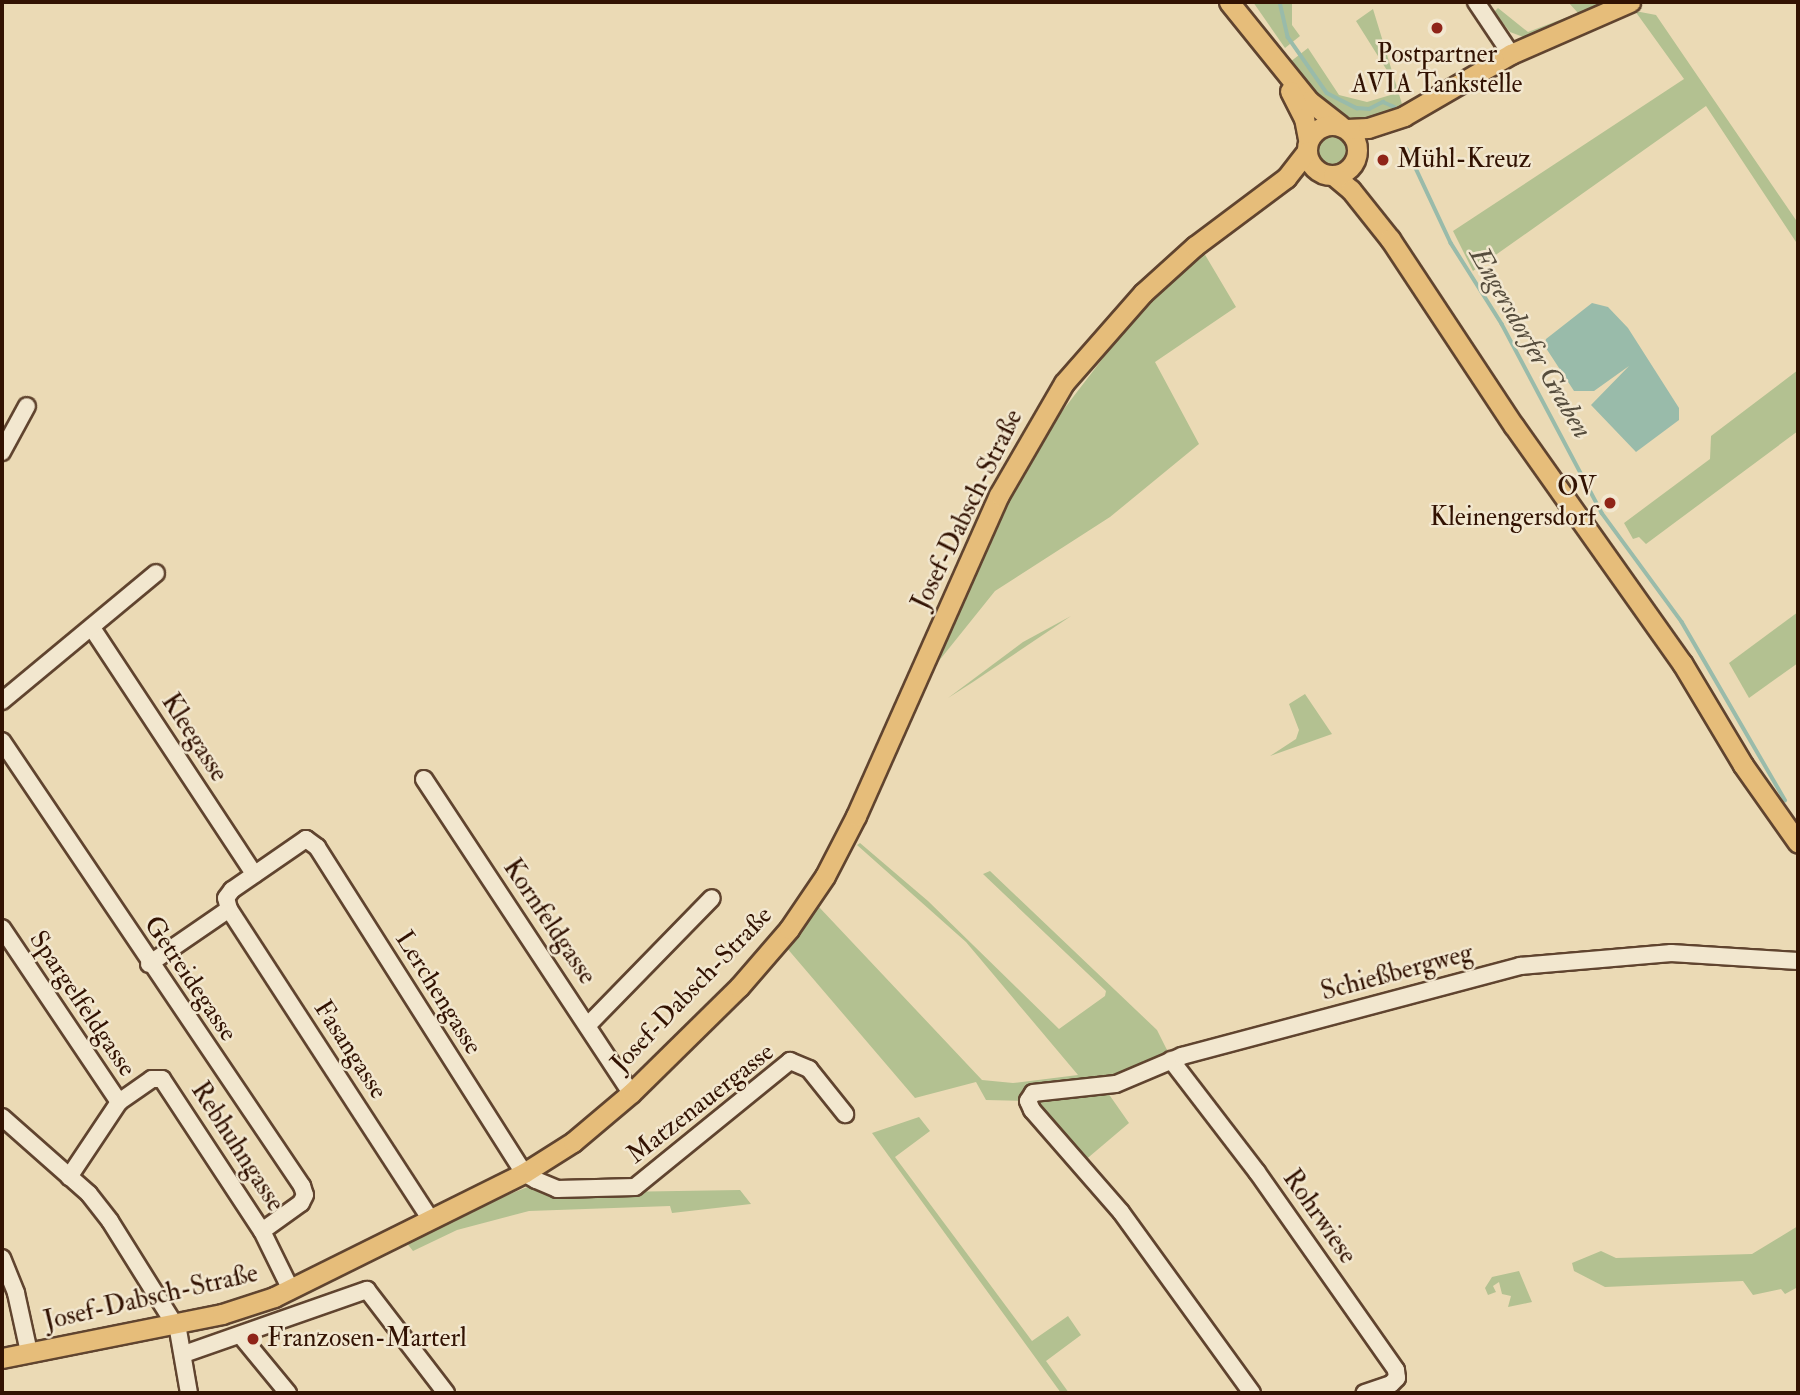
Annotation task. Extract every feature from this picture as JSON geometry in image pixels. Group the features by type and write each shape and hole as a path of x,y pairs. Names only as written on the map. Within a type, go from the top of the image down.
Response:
{"main road":[{"path":"1229,2 1280,68 1316,108 1343,127 1356,141 1356,159 1390,239"},
{"path":"1307,145 1323,126 1368,128 1404,116 1511,54 1630,2"},
{"path":"1280,68 1304,118 1311,165 1328,175 1390,239 1529,448 1682,663 1743,765 1798,843"},
{"path":"1328,175 1356,159 1404,116"},
{"name":"Josef-Dabsch-Straße","path":"2,1357 249,1307 291,1290 524,1173 573,1142 631,1093 739,987 789,929 825,876 856,816 999,495 1056,395 1143,293 1195,246 1286,178 1307,145"},
{"name":"Josef-Dabsch-Straße","path":"1248,209 1328,175"}],"street":[{"path":"1476,2 1511,54"},
{"path":"2,452 27,406"},
{"path":"2,701 156,573"},
{"name":"Kleegasse","path":"92,628 254,874"},
{"name":"Getreidegasse","path":"2,741 149,964 304,1189 301,1203 262,1231"},
{"name":"Kornfeldgasse","path":"424,779 631,1093"},
{"name":"Lerchengasse","path":"254,874 301,842 310,840 524,1173"},
{"path":"149,964 229,909 227,895 254,874"},
{"path":"588,1026 712,898"},
{"name":"Fasangasse","path":"229,909 430,1218"},
{"name":"Spargelfeldgasse","path":"2,928 118,1102 69,1177"},
{"name":"Schießbergweg","path":"1252,1393 1121,1212 1030,1107 1034,1093 1100,1088 1171,1060 1520,966 1671,953 1798,961"},
{"name":"Rohrwiese","path":"1171,1060 1257,1172 1396,1370 1397,1378 1391,1384 1365,1393"},
{"name":"Matzenauergasse","path":"524,1173 557,1189 635,1187 790,1061 809,1069 845,1114"},
{"name":"Rebhuhngasse","path":"118,1102 152,1079 162,1079 262,1231 291,1290"},
{"path":"2,1117 69,1177 104,1213 174,1324 184,1354 189,1393"},
{"path":"4,1262 29,1352"},
{"path":"184,1354 368,1290 446,1393"},
{"path":"241,1336 288,1393"}],"green space":[{"path":"1253,2 1292,2 1292,25 1300,36 1285,48"},
{"path":"1568,2 1618,2 1526,38 1510,32 1494,12 1498,8 1528,32 1578,13"},
{"path":"1373,9 1402,104 1373,123 1341,120 1291,70 1290,62 1308,48 1339,95 1367,102 1394,94 1388,72 1356,21"},
{"path":"1635,11 1656,15 1798,223 1798,245 1706,106 1473,271 1453,231 1684,79"},
{"path":"1332,131 1346,136 1351,150 1346,164 1332,169 1318,164 1313,150 1318,136"},
{"path":"1204,253 1236,307 1155,362 1199,444 1110,517 995,591 934,667 991,536 1047,431 1133,319"},
{"path":"1798,370 1798,431 1646,544 1639,537 1633,539 1624,523 1710,459 1711,436"},
{"path":"1798,612 1798,663 1749,698 1729,663"},
{"path":"1071,616 973,682 948,698 1023,642"},
{"path":"1305,694 1332,734 1270,756 1296,739 1299,730 1289,704"},
{"path":"860,843 928,901 1059,1029 1105,996 1106,991 983,874 990,871 1157,1030 1168,1052 1129,1068 1123,1075 1126,1086 1108,1093 1129,1123 1083,1162 1024,1101 986,1100 976,1082 915,1098 786,947 819,907 982,1080 1013,1083 1078,1075 966,942 857,845"},
{"path":"919,1117 930,1131 895,1157 1032,1341 1068,1316 1081,1335 1046,1361 1069,1393 1061,1393 872,1133"},
{"path":"530,1186 553,1193 740,1190 751,1204 672,1213 670,1206 529,1211 457,1230 413,1251 402,1237"},
{"path":"1798,1226 1798,1287 1785,1294 1781,1289 1753,1295 1743,1281 1605,1287 1574,1271 1572,1263 1601,1251 1616,1258 1752,1254"},
{"path":"1519,1271 1532,1302 1508,1307 1511,1296 1502,1294 1499,1282 1493,1286 1496,1292 1488,1295 1485,1288 1492,1277"}],"shaded area":[{"path":"1592,303 1608,307 1628,328 1679,408 1679,420 1636,452 1591,405 1629,366 1594,391 1574,391 1544,345 1546,339"}],"waterway":[{"name":"Engersdorfer Graben","path":"1280,2 1288,37 1327,93 1357,108 1369,109 1383,102 1395,107"},
{"name":"Engersdorfer Graben","path":"1407,149 1451,243 1502,324 1602,513 1682,622 1785,800"}],"place":[{"name":"Postpartner AVIA Tankstelle","path":"1437,28"},
{"name":"Mühl-Kreuz","path":"1383,160"},
{"name":"OV Kleinengersdorf","path":"1610,503"},
{"name":"Franzosen-Marterl","path":"253,1339"}]}
